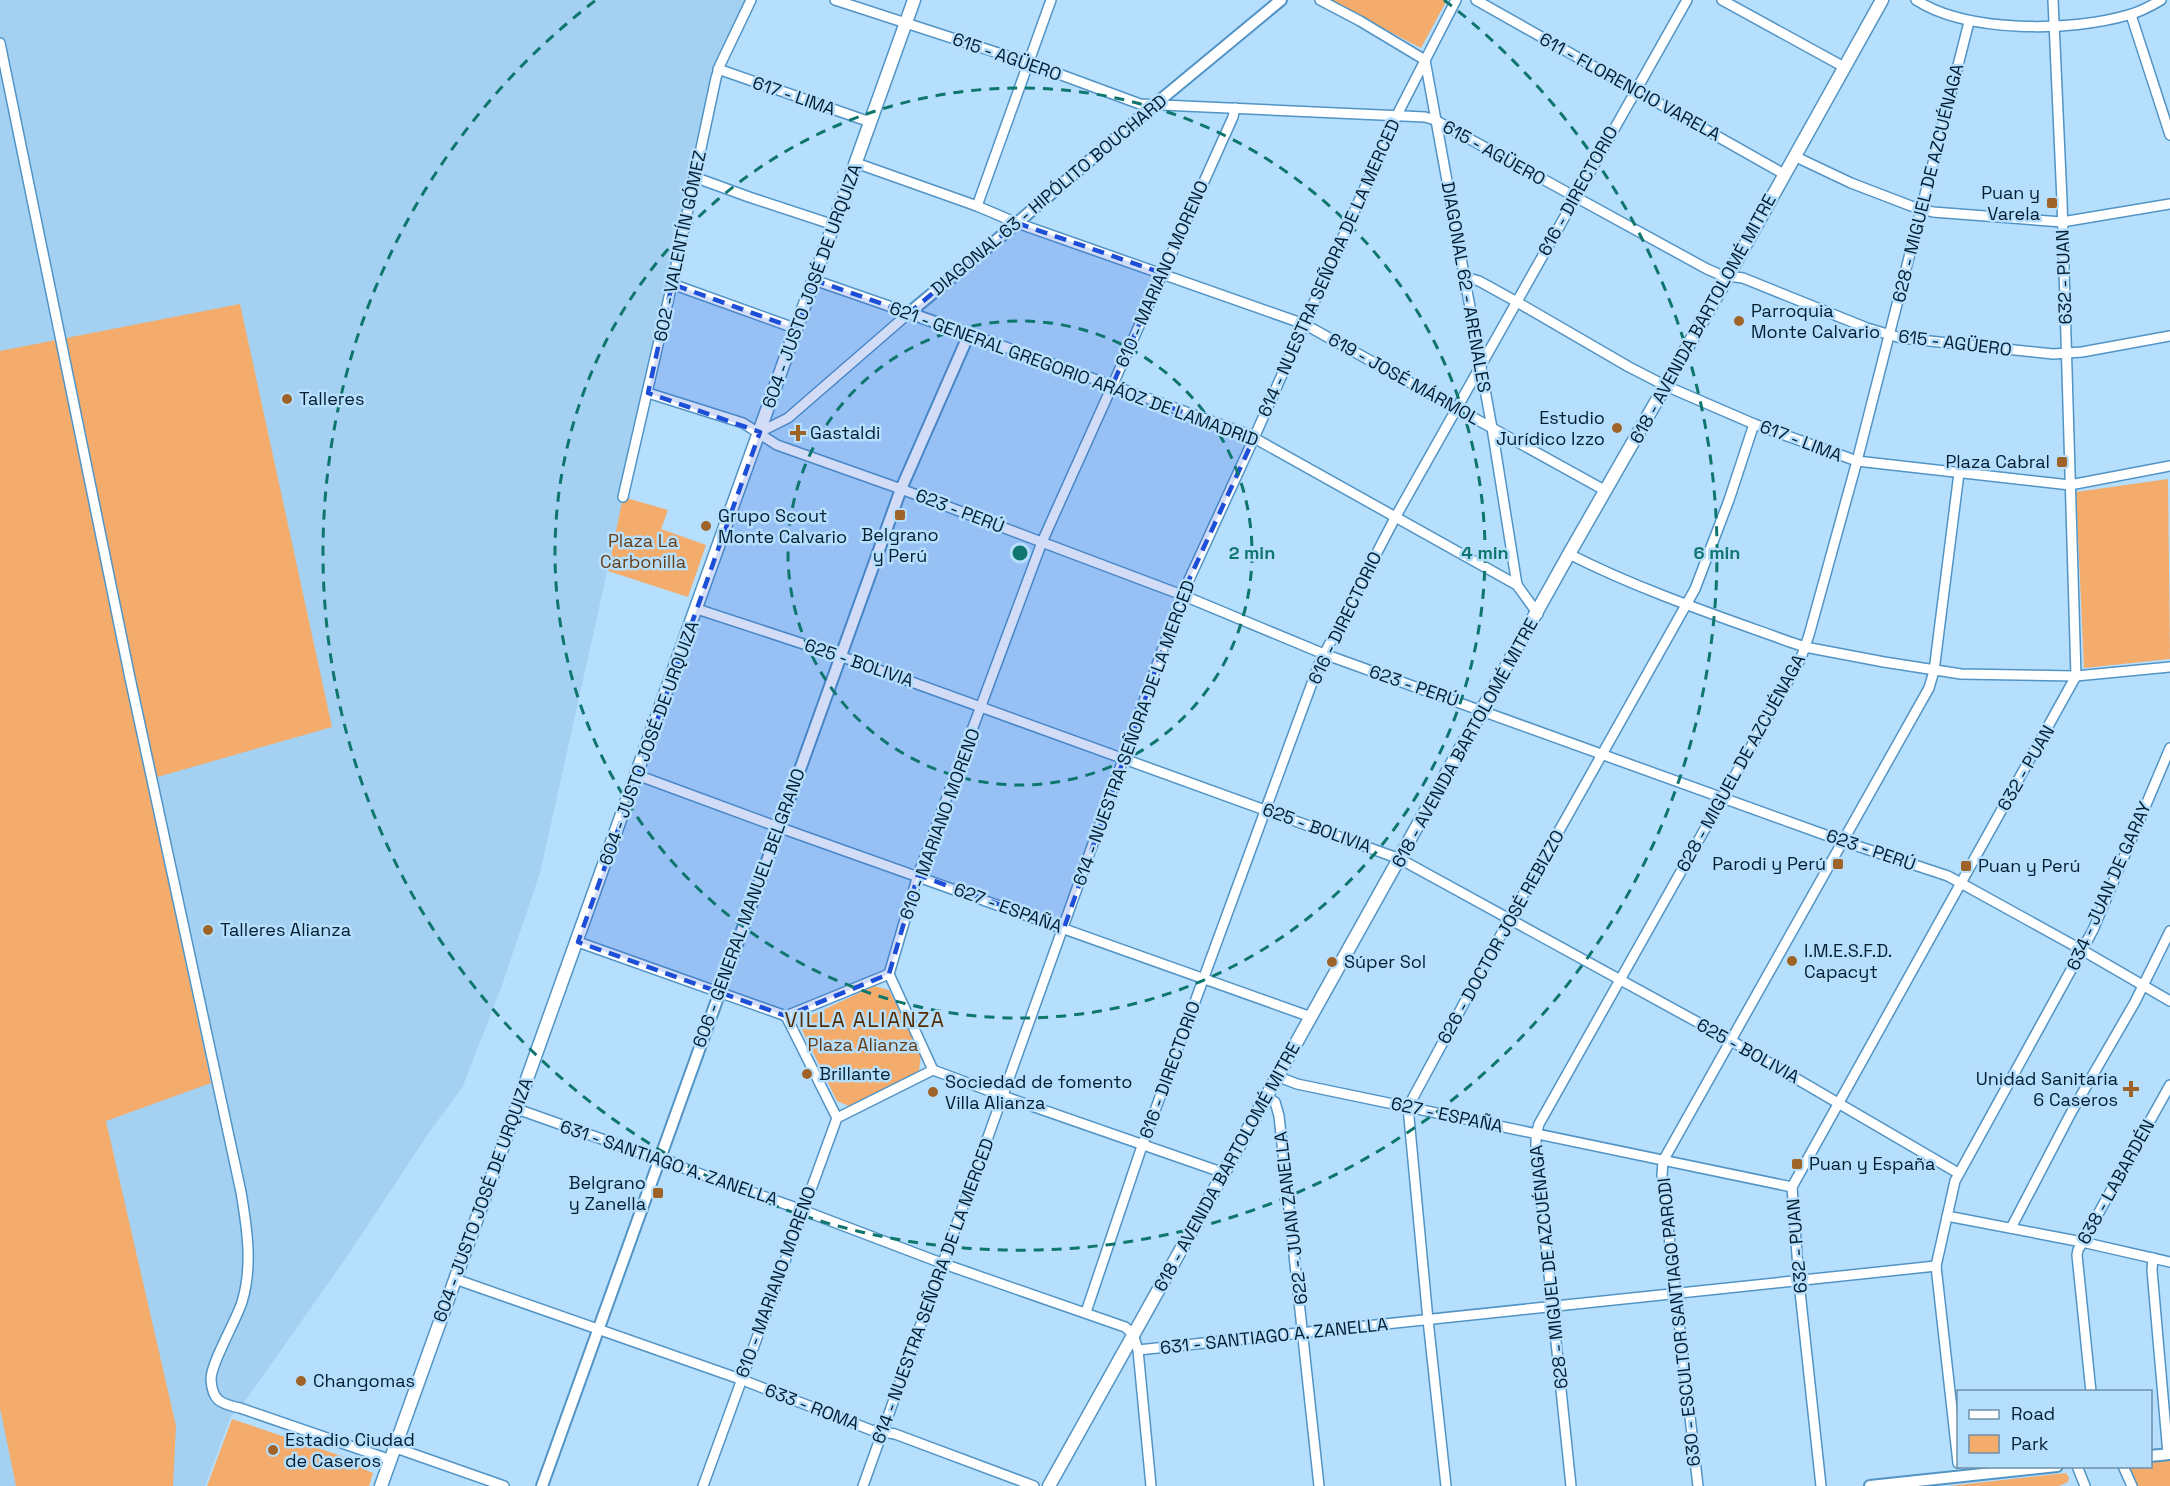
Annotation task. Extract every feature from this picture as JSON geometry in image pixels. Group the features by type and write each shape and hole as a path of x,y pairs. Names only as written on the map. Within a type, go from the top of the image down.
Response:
{"main road":[{"name":"604 - JUSTO JOSÉ DE URQUIZA","path":"381,1486 914,0"},
{"name":"618 - AVENIDA BARTOLOMÉ MITRE","path":"1049,1486 1538,614 1569,554 1666,386 1882,0"}],"street":[{"name":"602 - VALENTÍN GÓMEZ","path":"624,497 718,69 751,0"},
{"name":"615 - AGÜERO","path":"835,0 1029,63 1140,104 1413,115 1435,120 1707,269 1743,278 1888,335 2066,354 2170,336"},
{"path":"977,206 1051,0"},
{"name":"DIAGONAL 63 - HIPÓLITO BOUCHARD","path":"760,432 788,418 909,312 1281,0"},
{"path":"1320,0 1425,60"},
{"name":"614 - NUESTRA SEÑORA DE LA MERCED","path":"863,1486 1182,595 1397,115 1456,0"},
{"name":"611 - FLORENCIO VARELA","path":"1476,0 1784,174"},
{"name":"616 - DIRECTORIO","path":"1086,1312 1142,1146 1324,654 1457,406 1687,0"},
{"path":"1722,0 1844,67"},
{"path":"1916,0 1969,22 2015,26 2054,25 2130,15 2161,0"},
{"name":"632 - PUAN","path":"1821,1486 1799,1282 1792,1187 2076,676 2053,0"},
{"path":"2130,15 2170,135"},
{"name":"628 - MIGUEL DE AZCUÉNAGA","path":"1571,1486 1536,1135 1539,1124 1797,666 1805,647 1857,461 1969,22"},
{"path":"0,43 130,678 241,1192 249,1267 242,1303 214,1366 211,1380 215,1397 223,1404 504,1486"},
{"name":"DIAGONAL 62 - ARENALES","path":"1425,60 1492,428 1517,585"},
{"name":"617 - LIMA","path":"718,69 870,122"},
{"name":"610 - MARIANO MORENO","path":"889,974 918,875 1042,542 1233,117 1234,108"},
{"path":"1794,156 1851,183 1921,210 2049,223 2170,204"},
{"name":"619 - JOSÉ MÁRMOL","path":"856,163 977,206 1017,223 1304,324 1457,406 1606,491"},
{"path":"694,177 834,225"},
{"name":"617 - LIMA","path":"1465,277 1479,281 1666,386 1754,424 1857,461 2070,484 2170,466"},
{"name":"621 - GENERAL GREGORIO ARÁOZ DE LAMADRID","path":"814,280 909,312 1254,438 1517,585 1538,614"},
{"path":"672,284 797,329"},
{"name":"606 - GENERAL MANUEL BELGRANO","path":"542,1486 901,489 969,334"},
{"name":"623 - PERÚ","path":"648,393 743,423 777,445 901,489 1182,595 1324,654 1961,882 2170,1001"},
{"name":"626 - DOCTOR JOSÉ REBIZZO","path":"1408,1107 1510,918 1687,605 1701,577 1754,424"},
{"name":"630 - ESCULTOR SANTIAGO PARODI","path":"1698,1486 1662,1175 1663,1161 1929,688 1934,671 1959,473"},
{"path":"1569,554 1601,570 1687,605 1805,647 1961,674 2076,676 2170,667"},
{"name":"625 - BOLIVIA","path":"697,609 840,656 1400,859 1730,1040 1958,1173"},
{"name":"634 - JUAN DE GARAY","path":"1957,1450 1936,1266 1954,1182 2093,930 2170,748"},
{"name":"627 - ESPAÑA","path":"637,775 1311,1017"},
{"path":"2011,1228 2072,1111 2144,986 2170,931"},
{"path":"578,942 786,1016 889,974 933,1070 1142,1146 1224,1173"},
{"path":"786,1016 837,1118 933,1070"},
{"name":"627 - ESPAÑA","path":"1279,1077 1297,1084 1792,1187"},
{"name":"638 - LABARDÉN","path":"2091,1390 2077,1255 2082,1242 2170,1085"},
{"name":"622 - JUAN ZANELLA","path":"1267,1097 1275,1102 1279,1116 1319,1486"},
{"path":"1408,1107 1446,1486"},
{"name":"631 - SANTIAGO A. ZANELLA","path":"517,1109 1125,1327 1133,1334 1138,1350 1936,1266"},
{"name":"610 - MARIANO MORENO","path":"703,1486 740,1379 837,1118"},
{"path":"1947,1216 2082,1242 2170,1262"},
{"path":"2152,1456 2169,1454 2152,1270 2153,1258"},
{"name":"633 - ROMA","path":"454,1279 740,1379 871,1430 895,1434 1034,1486"},
{"path":"1138,1350 1151,1486"},
{"path":"1870,1486 1939,1482 1959,1468"},
{"path":"2072,1486 2084,1484 2077,1468"},
{"path":"2123,1468 2132,1486"}],"highlighted area":[{"path":"1017,223 1162,273 1112,386 1254,438 1182,595 1064,928 918,875 889,974 786,1016 578,942 760,432 648,393 672,284 797,329 814,280 909,313"}],"shaded area":[{"path":"0,0 751,0 720,65 540,873 501,988 463,1086 428,1134 344,1261 240,1408 231,1416 205,1486 0,1486"}],"green space":[{"path":"1328,0 1447,0 1421,48"},
{"path":"240,304 332,727 147,780 211,1083 106,1121 176,1426 173,1486 16,1486 0,1408 0,351"},
{"path":"2168,479 2170,659 2084,668 2076,492"},
{"name":"Plaza La Carbonilla","path":"623,497 668,510 661,529 706,545 688,597 608,571"},
{"name":"Plaza Alianza","path":"874,986 889,990 921,1054 919,1072 849,1106 837,1101 802,1030 806,1018"},
{"name":"Estadio Ciudad de Caseros","path":"232,1419 368,1465 366,1470 373,1473 369,1486 207,1486"},
{"path":"2170,1460 2170,1486 2135,1486 2126,1468 2152,1468 2152,1462"},
{"path":"2066,1473 2069,1478 2068,1482 2059,1486 1949,1486"}],"place":[{"name":"Puan y Varela","path":"2052,203"},
{"name":"Parroquia Monte Calvario","path":"1739,321"},
{"name":"Talleres","path":"287,399"},
{"name":"Estudio Jurídico Izzo","path":"1617,428"},
{"name":"Gastaldi","path":"798,433"},
{"name":"Plaza Cabral","path":"2062,462"},
{"name":"Belgrano y Perú","path":"900,515"},
{"name":"Grupo Scout Monte Calvario","path":"706,526"},
{"name":"Parodi y Perú","path":"1838,864"},
{"name":"Puan y Perú","path":"1966,866"},
{"name":"Talleres Alianza","path":"208,930"},
{"name":"I.M.E.S.F.D. Capacyt","path":"1792,961"},
{"name":"Súper Sol","path":"1332,962"},
{"name":"Brillante","path":"807,1074"},
{"name":"Unidad Sanitaria 6 Caseros","path":"2131,1089"},
{"name":"Sociedad de fomento Villa Alianza","path":"933,1092"},
{"name":"Puan y España","path":"1797,1164"},
{"name":"Belgrano y Zanella","path":"658,1193"},
{"name":"Changomas","path":"301,1381"},
{"name":"Estadio Ciudad de Caseros","path":"273,1450"}],"district":[{"name":"VILLA ALIANZA","path":"865,1020"}]}
